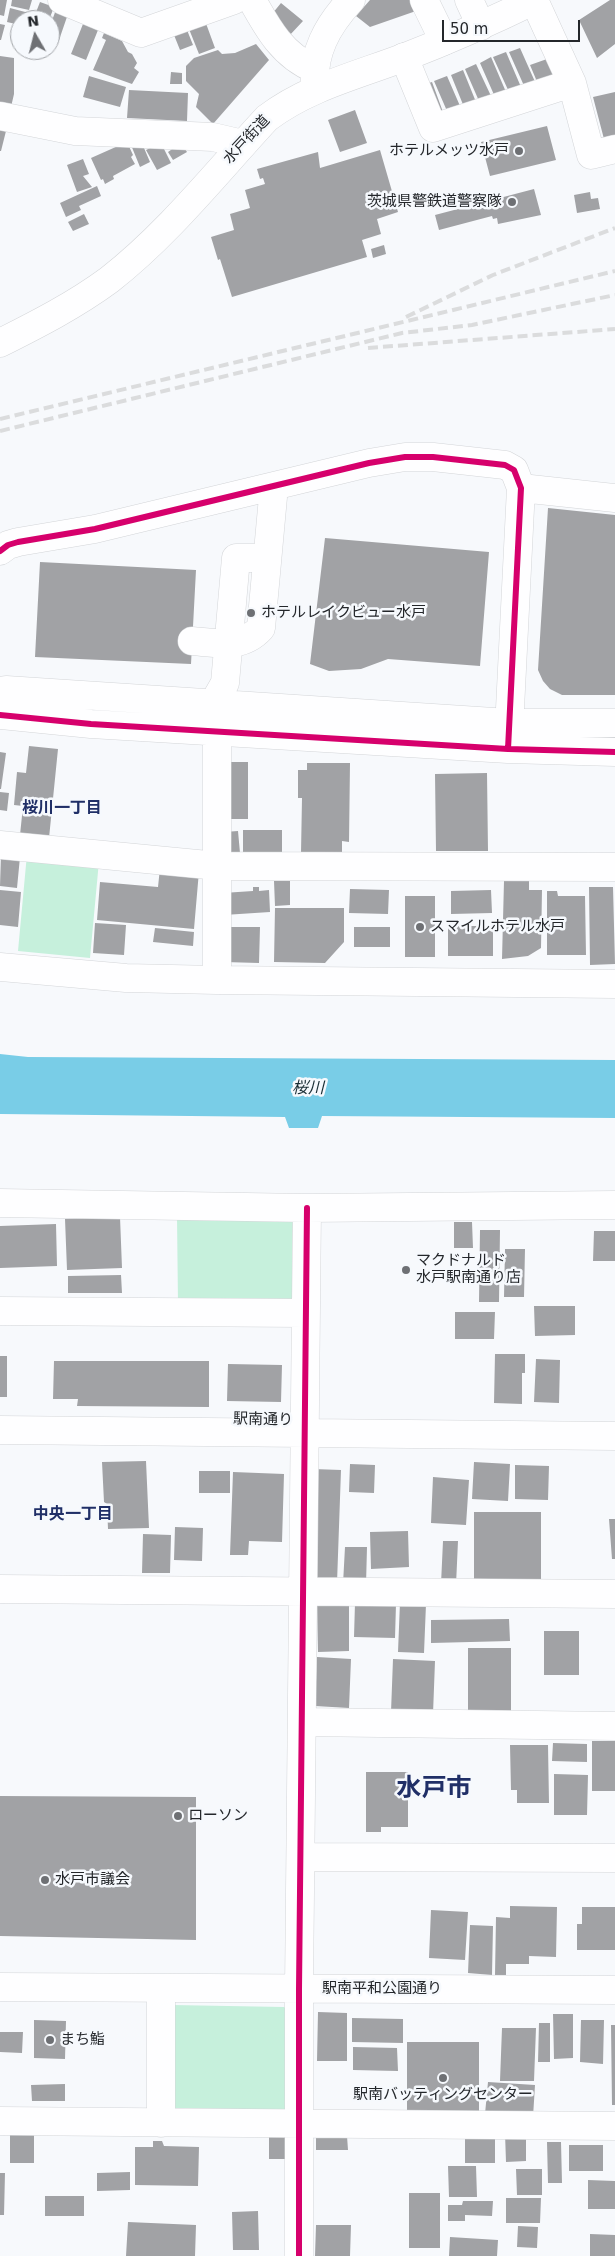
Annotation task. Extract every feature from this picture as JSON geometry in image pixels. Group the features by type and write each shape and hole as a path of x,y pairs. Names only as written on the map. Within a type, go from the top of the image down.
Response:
{"street":[{"path":"62,0 141,33 234,0"},
{"path":"252,0 267,27 290,56 315,79"},
{"path":"315,79 316,59 328,28 350,0"},
{"path":"424,0 444,41"},
{"path":"470,0 480,26"},
{"path":"534,0 572,83 590,155 615,149"},
{"name":"水戸街道","path":"0,343 71,306 109,279 174,220 267,118 315,79 404,57 480,26 534,0"},
{"path":"404,57 433,128 572,83"},
{"path":"0,116 75,131 213,137 243,144"},
{"path":"0,550 18,542 67,535 369,463 405,457 433,457 505,465 514,470 521,488 509,736"},
{"path":"192,641 229,643 252,639 261,628 274,486"},
{"path":"521,488 615,498"},
{"path":"213,704 225,682 229,643"},
{"path":"0,691 213,704 509,736 615,752"},
{"path":"0,715 91,724 217,731 509,736 615,723"},
{"path":"217,731 217,980"},
{"path":"0,845 218,866 615,867"},
{"path":"0,967 126,978 615,984"},
{"path":"0,1203 306,1208 615,1205"},
{"path":"299,2256 298,2124 306,1208"},
{"path":"0,1311 306,1313"},
{"name":"駅南通り","path":"0,1430 615,1436"},
{"path":"0,1590 615,1594"},
{"path":"302,1722 615,1726"},
{"path":"300,1857 615,1858"},
{"name":"駅南平和公園通り","path":"0,1987 615,1990"},
{"path":"161,2123 162,1988"},
{"path":"0,2122 615,2126"}],"green space":[{"path":"27,854 99,861 90,958 18,951"},
{"path":"177,1217 297,1220 296,1299 178,1304"},
{"path":"172,2005 284,2007 290,2012 289,2107 284,2113 172,2112"}],"water":[{"name":"桜川","path":"0,1054 28,1057 615,1060 615,1118 322,1116 318,1128 289,1128 285,1117 0,1114"}],"building":[{"path":"0,0 7,0 4,16 0,15"},
{"path":"12,0 32,0 29,10 11,6"},
{"path":"370,0 412,0 416,11 370,27 356,16"},
{"path":"610,0 615,0 615,44 597,58 579,20"},
{"path":"40,2 54,7 53,10 37,10"},
{"path":"281,3 303,21 289,36 272,14"},
{"path":"57,7 69,11 60,37 60,10 56,10"},
{"path":"10,8 18,10 10,10 10,23 7,22"},
{"path":"204,18 215,48 199,54 187,24"},
{"path":"0,24 5,25 1,40 0,40"},
{"path":"83,24 98,30 86,60 71,54"},
{"path":"185,25 193,45 180,50 172,30"},
{"path":"104,33 122,41 137,63 134,68 139,72 132,84 93,70 106,40 102,38"},
{"path":"256,44 269,60 213,124 196,107 199,94 186,81 186,66 194,58 218,50 222,54 235,53"},
{"path":"520,48 536,84 525,88 509,52"},
{"path":"506,52 521,87 509,92 493,57"},
{"path":"0,56 14,60 14,94 11,107 0,105"},
{"path":"491,57 506,92 495,97 480,63"},
{"path":"547,59 553,75 538,84 530,65"},
{"path":"476,64 491,96 479,101 465,69"},
{"path":"463,70 476,102 464,107 451,75"},
{"path":"171,72 182,73 182,84 170,84"},
{"path":"89,76 126,87 120,107 83,97"},
{"path":"447,76 460,106 447,111 434,81"},
{"path":"432,82 443,112 434,115 423,85"},
{"path":"129,90 188,93 187,121 127,118"},
{"path":"615,92 615,136 604,139 593,97"},
{"path":"355,110 367,143 340,152 328,120"},
{"path":"0,126 7,127 1,151 0,151"},
{"name":"ホテルメッツ水戸","path":"547,126 556,160 490,176 481,142"},
{"path":"141,141 150,162 140,167 131,145"},
{"path":"127,142 135,164 113,176 114,179 105,184 103,179 101,180 91,158"},
{"path":"161,143 171,163 157,170 146,150"},
{"path":"181,143 187,152 173,160 168,152"},
{"path":"380,150 398,212 377,219 381,234 362,240 367,257 232,297 211,237 234,230 230,214 250,208 245,190 265,184 263,178 260,179 257,169 318,152 320,168"},
{"path":"83,159 89,174 83,176 92,187 77,192 67,165"},
{"path":"97,186 101,196 79,206 81,210 66,217 60,203"},
{"name":"茨城県警鉄道警察隊","path":"534,189 541,215 498,224 497,218 493,219 492,216 439,230 435,215"},
{"path":"590,192 591,199 598,198 600,209 577,213 574,195"},
{"path":"84,214 89,224 73,231 68,222"},
{"path":"384,245 386,254 373,258 371,249"},
{"path":"548,508 615,515 615,695 562,695 550,689 543,681 538,670"},
{"path":"325,538 489,552 480,666 388,659 361,669 329,671 310,664"},
{"path":"40,562 196,570 191,664 35,657"},
{"path":"29,746 58,749 49,838 20,835 23,806 14,805 17,772 26,773"},
{"path":"0,752 6,753 1,789 0,789"},
{"path":"227,762 248,762 248,819 226,819"},
{"path":"307,763 350,763 349,842 342,841 342,853 301,853 302,798 298,798 298,770 307,770"},
{"path":"487,773 488,851 436,851 435,774"},
{"path":"0,792 9,793 7,811 0,810"},
{"path":"243,830 282,830 282,852 243,852"},
{"path":"238,831 240,853 231,854 224,832"},
{"path":"1,855 20,857 17,888 0,886"},
{"path":"160,868 199,871 194,929 97,920 100,882 158,887"},
{"path":"274,881 290,881 290,905 275,906"},
{"path":"504,881 529,881 529,890 542,890 541,948 528,956 502,959"},
{"path":"253,887 259,887 259,891 269,890 270,912 224,915 223,893 253,891"},
{"path":"589,887 613,887 615,964 590,965"},
{"path":"350,889 389,890 388,914 349,913"},
{"path":"0,890 21,892 18,927 0,925"},
{"path":"491,890 492,913 451,914 451,891"},
{"path":"547,891 557,891 558,896 585,896 586,955 547,955"},
{"name":"スマイルホテル水戸","path":"405,896 435,896 435,957 405,957"},
{"path":"275,908 344,908 344,942 325,963 274,962"},
{"path":"95,923 126,925 124,955 93,953"},
{"path":"448,926 493,926 493,956 448,956"},
{"path":"224,927 260,927 259,963 224,962"},
{"path":"354,927 390,927 390,947 354,947"},
{"path":"155,928 194,932 193,946 153,942"},
{"path":"120,1217 122,1268 67,1270 65,1219"},
{"path":"454,1222 472,1222 473,1248 454,1248"},
{"path":"56,1224 57,1266 0,1268 0,1226"},
{"path":"480,1230 500,1230 499,1302 479,1302"},
{"path":"594,1231 615,1231 615,1261 593,1261"},
{"path":"505,1249 525,1249 524,1297 504,1297"},
{"path":"121,1275 122,1293 68,1293 68,1276"},
{"path":"534,1306 575,1306 575,1335 535,1336"},
{"path":"455,1312 495,1312 494,1339 455,1339"},
{"path":"495,1354 525,1354 525,1373 522,1373 522,1404 494,1403"},
{"path":"0,1356 7,1356 7,1397 0,1397"},
{"path":"536,1359 560,1360 559,1403 534,1402"},
{"path":"54,1361 209,1361 209,1407 77,1406 78,1399 53,1399"},
{"path":"228,1364 282,1365 281,1402 227,1401"},
{"path":"146,1461 149,1528 108,1529 107,1504 104,1502 102,1462"},
{"path":"474,1462 510,1464 508,1501 472,1499"},
{"path":"350,1464 375,1465 374,1493 349,1492"},
{"path":"515,1465 549,1466 548,1500 515,1499"},
{"path":"313,1469 341,1470 337,1583 309,1582"},
{"path":"199,1471 230,1471 230,1493 199,1493"},
{"path":"233,1472 284,1474 282,1542 249,1541 248,1555 230,1555"},
{"path":"433,1477 469,1480 466,1525 431,1523"},
{"path":"474,1512 541,1512 541,1586 474,1585"},
{"path":"609,1519 615,1519 615,1559 612,1559"},
{"path":"175,1527 203,1528 202,1561 174,1560"},
{"path":"408,1531 409,1567 371,1569 370,1532"},
{"path":"143,1534 171,1535 170,1573 142,1573"},
{"path":"443,1541 458,1541 456,1585 441,1584"},
{"path":"345,1547 367,1547 366,1585 343,1584"},
{"path":"317,1602 349,1602 349,1651 318,1652"},
{"path":"400,1602 426,1604 424,1653 398,1652"},
{"path":"355,1603 396,1604 395,1638 354,1637"},
{"path":"509,1619 510,1641 431,1643 431,1620"},
{"path":"544,1631 579,1631 579,1675 544,1675"},
{"path":"468,1648 511,1648 511,1717 468,1717"},
{"path":"317,1657 351,1659 349,1708 315,1706"},
{"path":"393,1659 435,1661 433,1714 391,1712"},
{"path":"592,1741 615,1741 615,1791 592,1791"},
{"path":"553,1743 587,1744 587,1762 552,1761"},
{"path":"510,1745 548,1745 549,1803 517,1803 517,1790 511,1790"},
{"path":"366,1772 408,1772 408,1827 381,1827 381,1832 366,1832"},
{"path":"554,1774 588,1775 587,1815 554,1815"},
{"path":"0,1796 196,1797 196,1940 0,1936"},
{"path":"510,1906 557,1907 556,1957 529,1956 529,1964 506,1964 506,1975 495,1975 496,1917 510,1918"},
{"path":"582,1907 615,1907 615,1950 577,1950 577,1924 582,1924"},
{"path":"431,1910 468,1912 465,1960 429,1958"},
{"path":"470,1925 493,1926 492,1975 468,1973"},
{"path":"318,2012 347,2013 347,2061 317,2061"},
{"path":"553,2014 573,2014 573,2058 554,2059"},
{"path":"352,2018 403,2019 403,2043 352,2042"},
{"name":"まち鮨","path":"34,2020 66,2021 65,2059 34,2058"},
{"path":"581,2020 604,2020 603,2064 580,2062"},
{"path":"539,2023 550,2023 550,2062 538,2062"},
{"path":"611,2025 615,2025 615,2105 612,2105"},
{"path":"502,2028 536,2028 534,2081 500,2081"},
{"path":"0,2032 23,2032 22,2053 0,2052"},
{"name":"駅南バッティングセンター","path":"407,2042 479,2042 479,2114 407,2114"},
{"path":"353,2047 397,2048 398,2071 353,2070"},
{"path":"488,2082 535,2085 533,2117 485,2114"},
{"path":"65,2084 65,2101 32,2101 31,2085"},
{"path":"269,2129 290,2130 290,2159 269,2159"},
{"path":"10,2131 34,2131 34,2163 10,2163"},
{"path":"465,2131 495,2131 495,2163 465,2163"},
{"path":"505,2133 526,2133 526,2161 506,2162"},
{"path":"347,2136 348,2150 316,2150 316,2137"},
{"path":"153,2141 162,2141 164,2146 199,2147 198,2186 135,2185 135,2147 153,2147"},
{"path":"547,2142 561,2142 562,2183 548,2183"},
{"path":"569,2145 603,2145 603,2171 569,2171"},
{"path":"448,2166 476,2166 477,2197 449,2197"},
{"path":"516,2169 542,2169 542,2195 517,2195"},
{"path":"130,2172 130,2190 97,2191 97,2173"},
{"path":"0,2173 5,2173 4,2215 0,2215"},
{"path":"588,2180 615,2181 615,2209 588,2209"},
{"path":"409,2193 440,2193 440,2248 409,2248"},
{"path":"45,2196 84,2196 84,2216 45,2216"},
{"path":"506,2198 541,2198 540,2223 506,2223"},
{"path":"463,2201 493,2201 492,2216 465,2215 465,2221 448,2221 448,2205 462,2205"},
{"path":"258,2211 259,2250 233,2250 232,2212"},
{"path":"128,2222 196,2225 195,2256 126,2256"},
{"path":"316,2225 351,2225 350,2256 315,2256"},
{"path":"518,2226 538,2227 537,2248 517,2247"},
{"path":"590,2234 615,2235 615,2256 590,2256"},
{"path":"450,2237 498,2240 497,2256 449,2256"}],"railway":[{"path":"406,317 493,275 615,228"},
{"path":"0,419 615,271"},
{"path":"0,431 402,333 472,325 615,295"},
{"path":"368,348 615,329"}],"cycle path":[{"path":"0,551 8,545 18,542 95,529 369,463 405,457 433,457 505,465 514,470 521,488 508,749"},
{"path":"0,715 91,724 508,749 615,752"},
{"path":"299,2256 299,1989 307,1208"}],"place":[{"name":"ホテルメッツ水戸","path":"519,151"},
{"name":"茨城県警鉄道警察隊","path":"512,202"},
{"name":"ホテルレイクビュー水戸","path":"251,613"},
{"name":"スマイルホテル水戸","path":"420,927"},
{"name":"マクドナルド 水戸駅南通り店","path":"406,1270"},
{"name":"ローソン","path":"178,1816"},
{"name":"水戸市議会","path":"45,1880"},
{"name":"まち鮨","path":"50,2040"},
{"name":"駅南バッティングセンター","path":"443,2078"}],"district":[{"name":"桜川一丁目","path":"62,809"},
{"name":"中央一丁目","path":"73,1515"},
{"name":"水戸市","path":"434,1789"}]}
